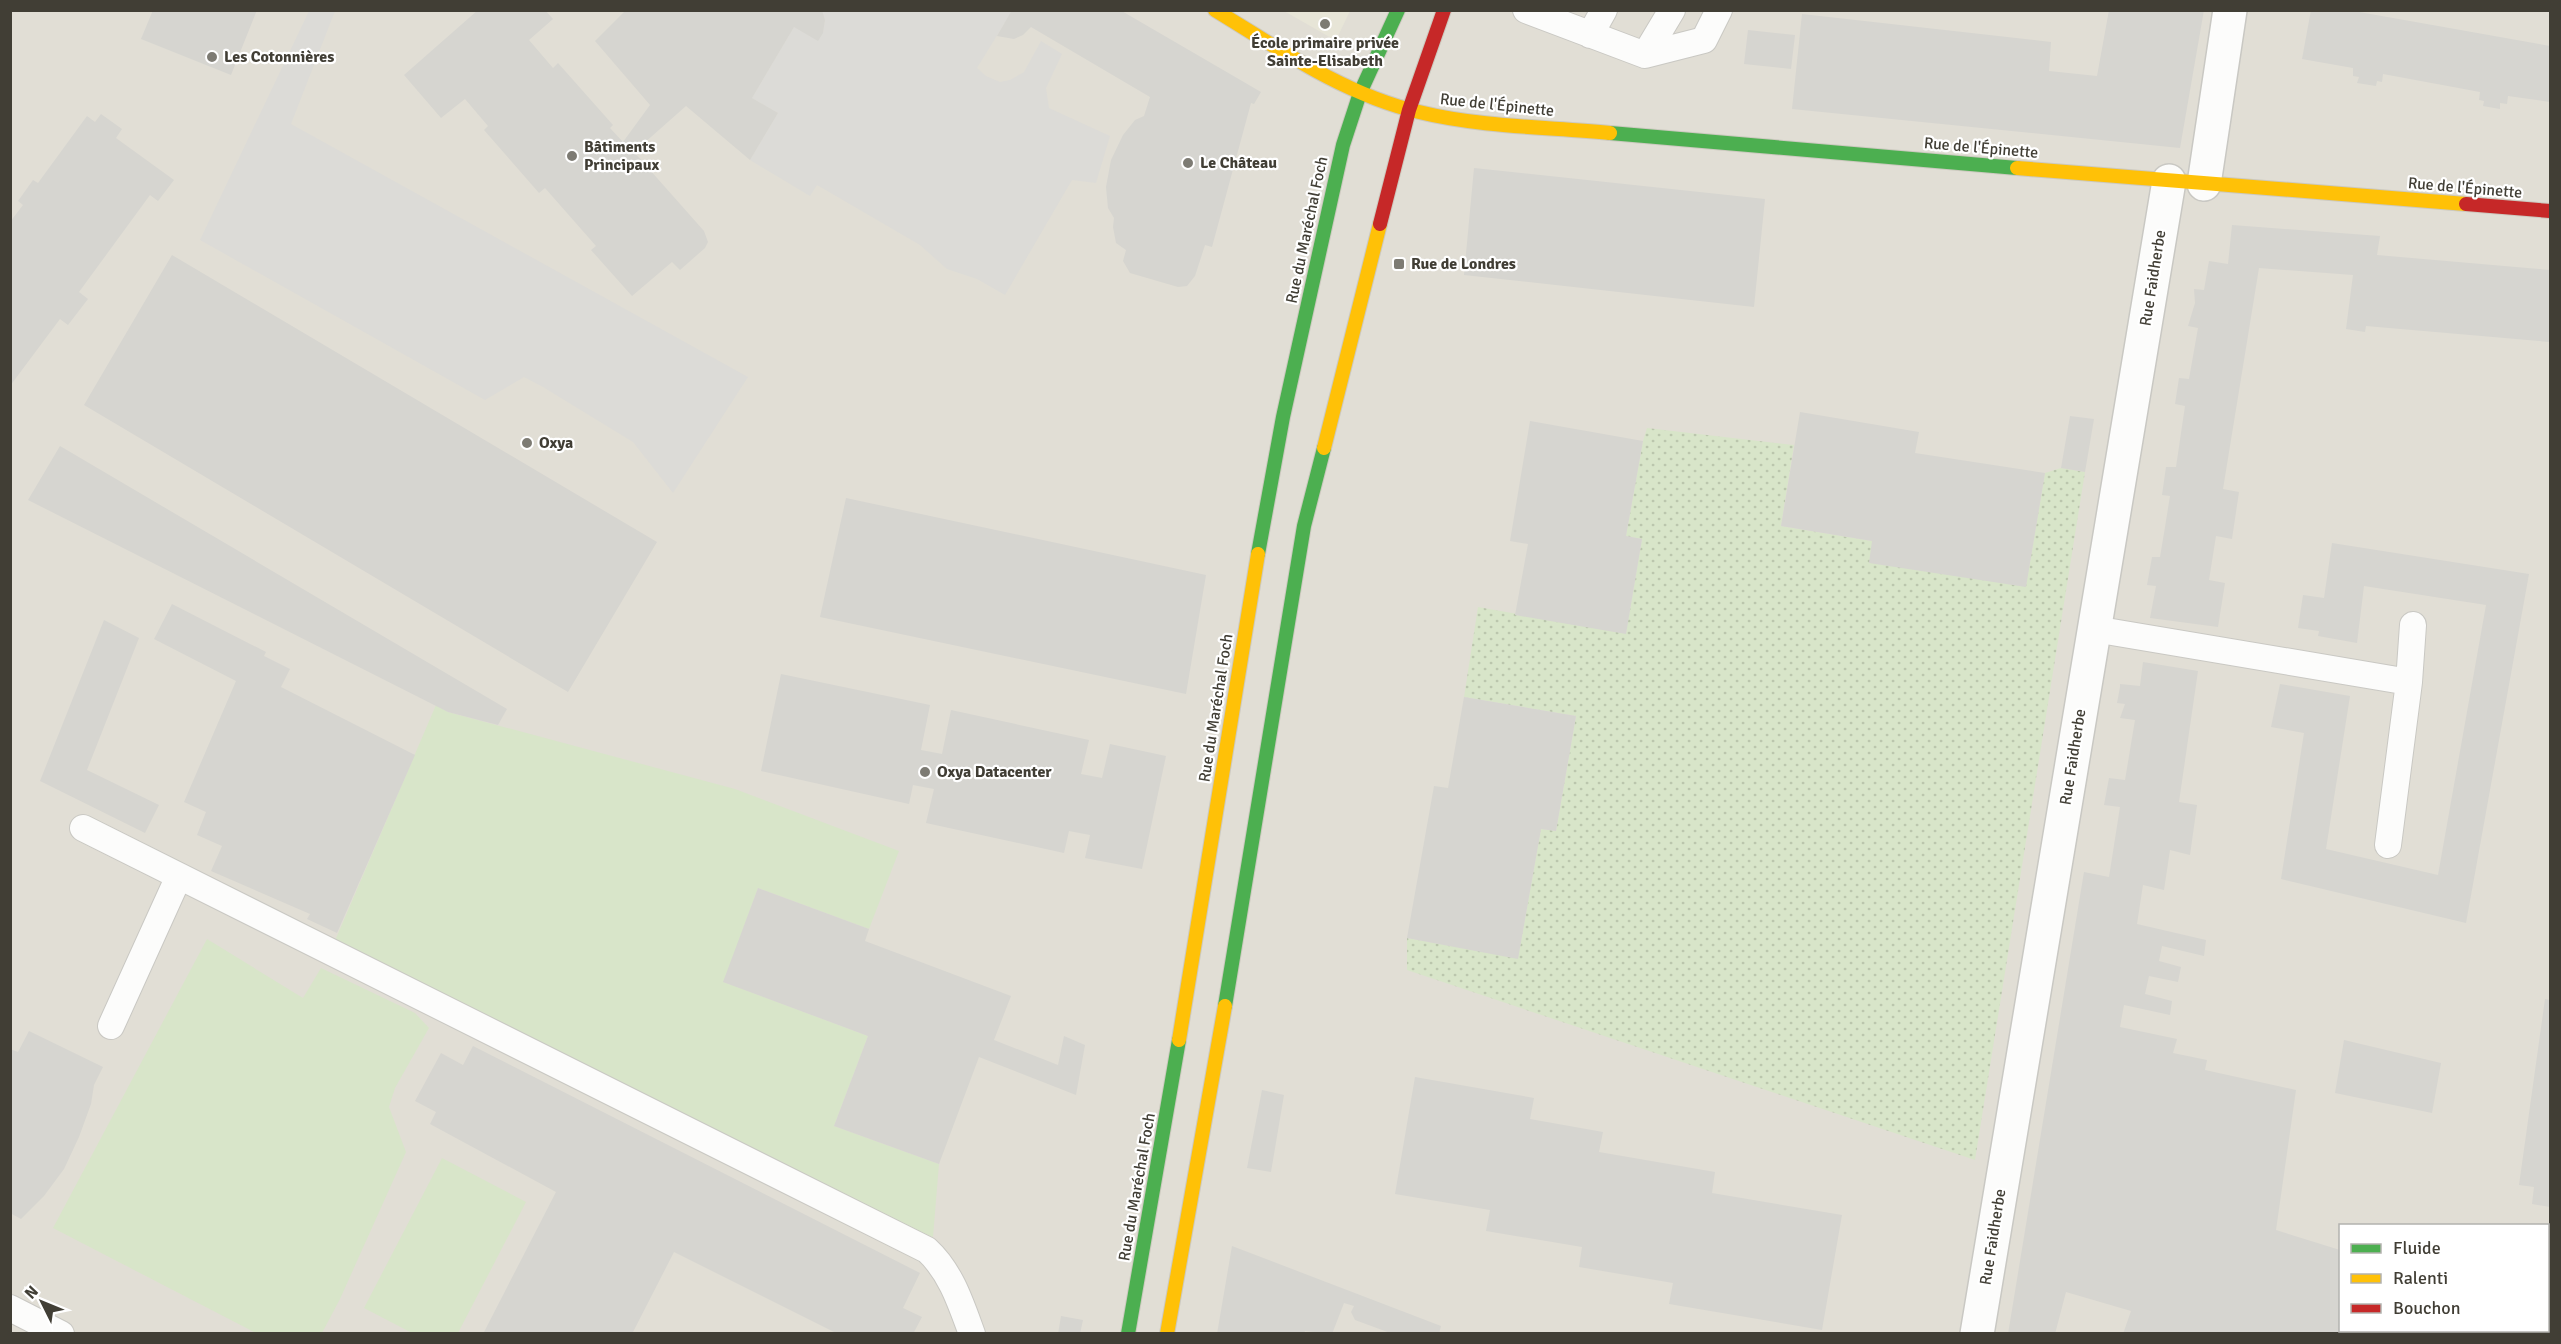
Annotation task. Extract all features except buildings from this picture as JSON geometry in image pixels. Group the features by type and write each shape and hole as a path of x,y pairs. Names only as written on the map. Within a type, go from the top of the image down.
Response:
{"main road":[{"path":"1215,10 1360,93 1409,110"},
{"name":"Rue du Maréchal Foch","path":"1128,1334 1161,1148 1270,485 1331,193 1360,93 1398,10"},
{"path":"1167,1334 1201,1148 1304,526 1409,110 1444,10"},
{"name":"Rue de l'Épinette","path":"1409,110 1498,123 2169,182 2550,211"}],"street":[{"path":"2204,184 2230,10"},
{"name":"Rue Faidherbe","path":"1977,1334 2169,182"}],"lane":[{"path":"1588,23 1604,10"},
{"path":"1645,55 1672,10"},
{"path":"1534,12 1588,23 1645,55 1704,40 1719,10"},
{"path":"2388,845 2409,682 2413,626"},
{"path":"2094,629 2409,682"},
{"path":"83,828 927,1250 936,1258 957,1293 972,1334"},
{"path":"111,1026 179,876"},
{"path":"10,1308 61,1334"}],"shaded area":[{"path":"10,11 2550,11 2550,1333 11,1333"},
{"path":"309,11 335,11 291,124 748,377 673,493 633,442 543,387 524,377 485,400 200,240"},
{"path":"822,11 1012,11 977,68 986,76 1000,82 1010,80 1024,72 1041,41 1062,54 1046,88 1049,108 1110,136 1096,183 1072,180 1005,295 977,279 947,269 920,245 817,185 810,196 750,160 778,113 752,98 794,27 823,33 825,20"},
{"name":"École primaire privée Sainte-Elisabeth","path":"1284,11 1350,11 1337,38 1333,39"}],"green space":[{"path":"1647,428 1794,445 1781,526 1872,541 2026,586 2045,473 2061,468 2085,472 1975,1160 1407,970 1407,938 1518,958 1541,829 1556,831 1576,716 1464,697 1478,607 1626,633 1642,539 1626,536"},
{"path":"436,705 448,712 735,789 899,851 869,929 758,888 724,982 868,1036 834,1126 939,1164 933,1237 837,1198 334,943"},
{"path":"207,939 303,998 321,968 415,1013 429,1028 395,1088 389,1107 406,1152 340,1299 322,1333 256,1333 53,1228"},
{"path":"442,1158 526,1202 458,1333 412,1333 364,1308"}],"traffic: fast":[{"path":"1258,554 1283,417 1343,145 1360,93 1398,10"},
{"path":"1610,133 2017,168"},
{"path":"1225,1006 1304,526 1324,448"},
{"path":"1128,1334 1179,1040"}],"traffic: slow":[{"path":"1215,10 1339,83 1392,104 1466,121 1610,133"},
{"path":"2017,168 2466,204"},
{"path":"1324,448 1380,224"},
{"path":"1179,1040 1258,554"},
{"path":"1167,1334 1225,1006"}],"traffic: jam":[{"path":"1380,224 1409,110 1444,10"},
{"path":"2466,204 2550,211"}],"place":[{"name":"École primaire privée Sainte-Elisabeth","path":"1325,24"},
{"name":"Les Cotonnières","path":"212,57"},
{"name":"Bâtiments Principaux","path":"572,156"},
{"name":"Le Château","path":"1188,163"},
{"name":"Rue de Londres","path":"1399,264"},
{"name":"Oxya","path":"527,443"},
{"name":"Oxya Datacenter","path":"925,772"}]}
